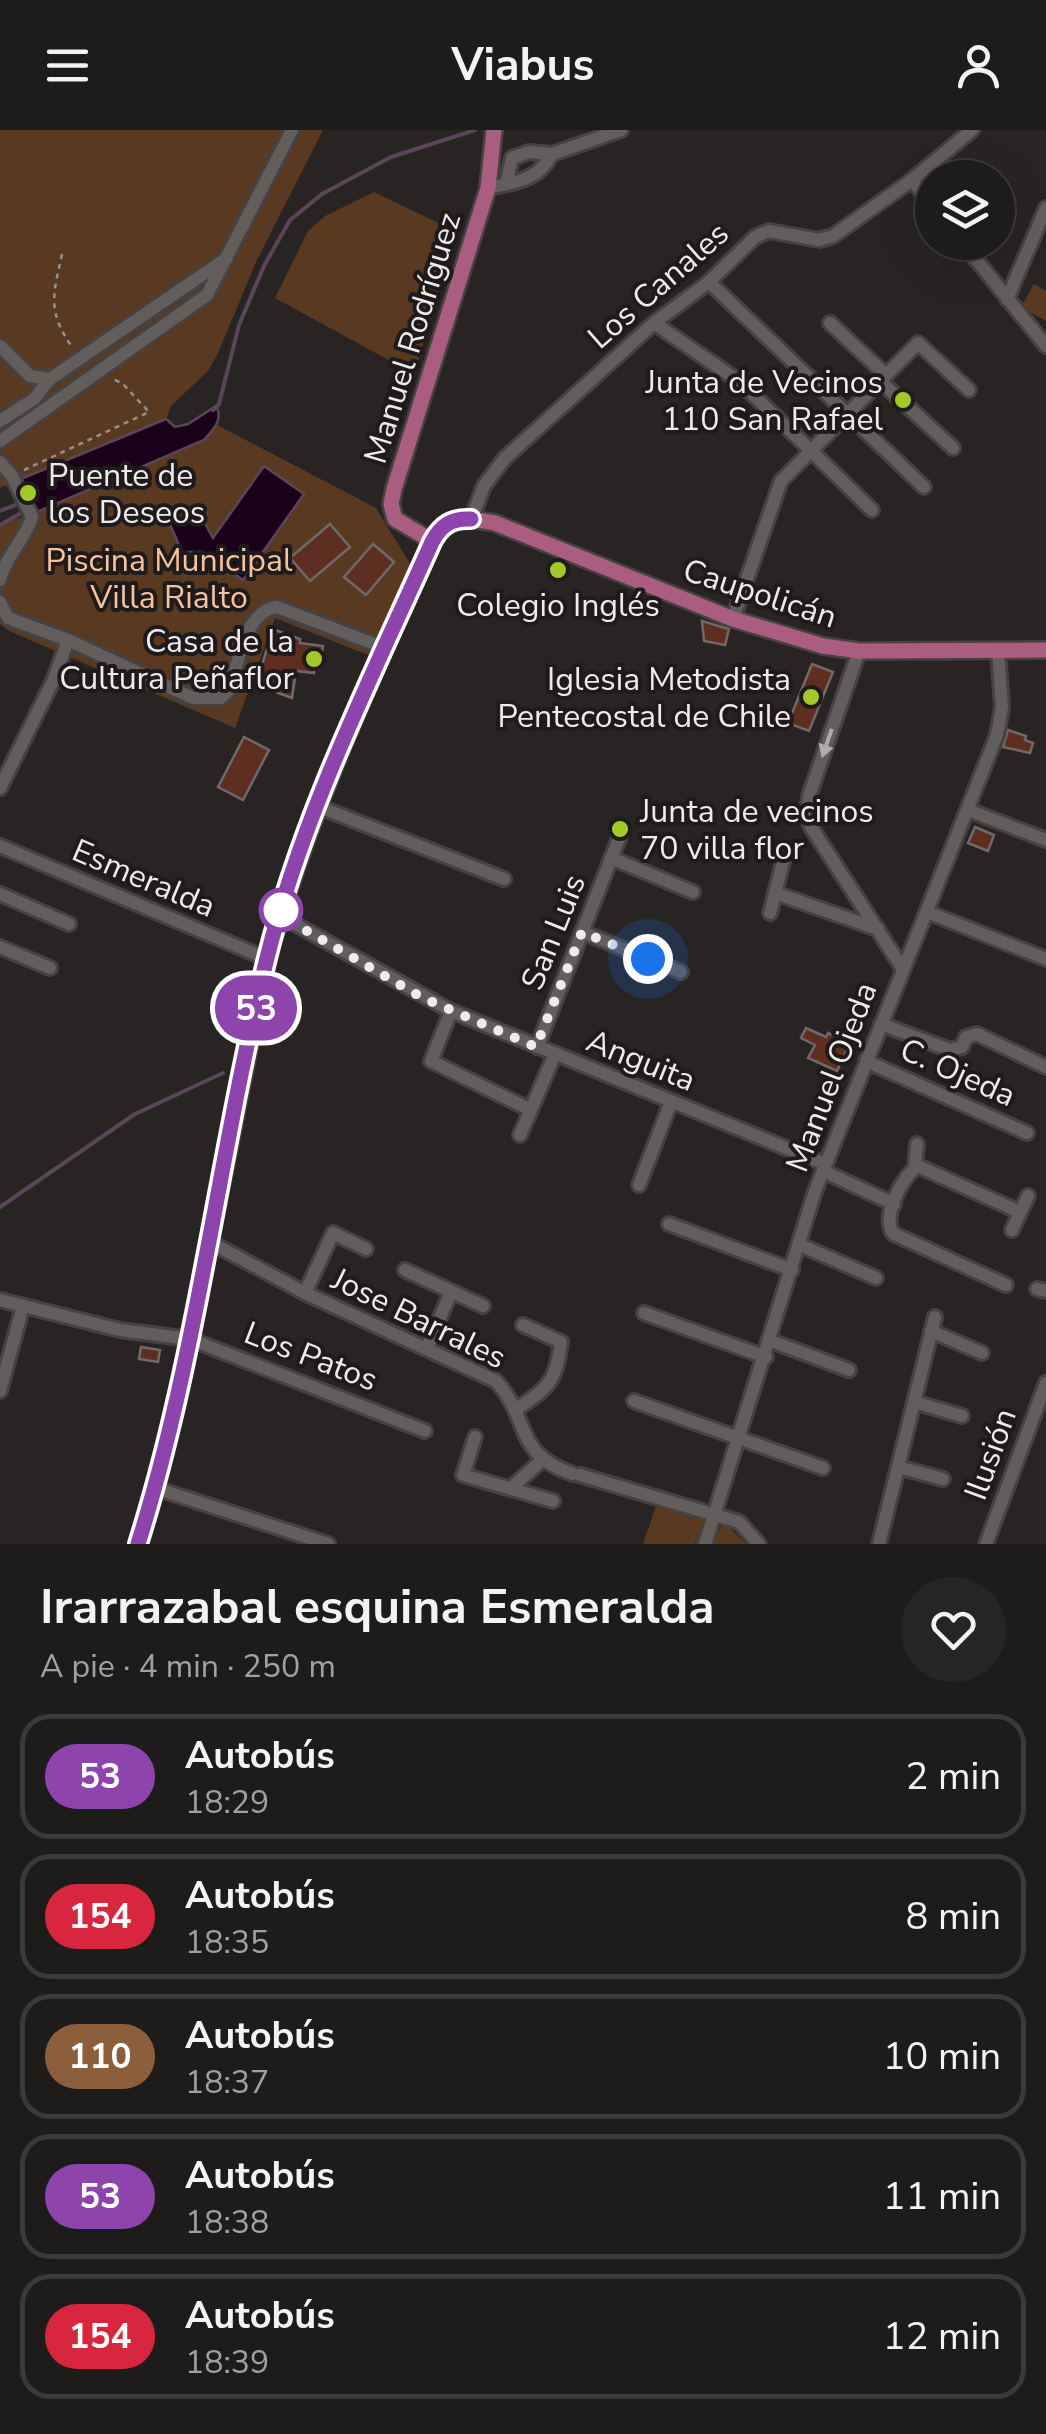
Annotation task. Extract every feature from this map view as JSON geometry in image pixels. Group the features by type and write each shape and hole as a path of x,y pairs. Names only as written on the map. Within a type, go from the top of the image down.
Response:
{"main road":[{"name":"Manuel Rodríguez","path":"432,542 395,519 391,504 402,457 488,188 494,133"},
{"path":"138,1544 176,1409 279,915 318,806 432,542 446,524 457,518 471,519"},
{"name":"Caupolicán","path":"471,519 516,530 733,619 824,646 859,650 1046,650"}],"street":[{"path":"0,440 207,295 292,130"},
{"path":"506,184 512,158 530,152 552,154 621,130"},
{"name":"Los Canales","path":"471,519 484,486 505,458 654,323 709,282 755,237 769,231 819,240 832,236 912,180 972,130"},
{"path":"488,188 522,182 545,168 552,154"},
{"path":"912,180 915,184"},
{"path":"1007,299 1046,208"},
{"path":"0,422 34,399 50,379 229,256"},
{"path":"976,260 1046,346"},
{"path":"709,282 924,487"},
{"path":"654,323 740,382 872,510"},
{"path":"830,323 954,448"},
{"path":"733,619 780,481 918,343 969,390"},
{"path":"0,346 30,376 50,379"},
{"path":"0,462 12,476 32,517 0,580"},
{"path":"0,602 8,618 68,640 193,698 221,698 229,690 252,624 269,608 277,607 385,648"},
{"path":"0,788 54,678 68,640"},
{"name":"Manuel Ojeda","path":"705,1544 824,1167 904,968 812,828 806,812 859,650"},
{"path":"904,968 1000,726 998,650"},
{"path":"318,806 504,880"},
{"path":"968,810 1046,840"},
{"name":"San Luis","path":"536,1047 620,836"},
{"name":"Esmeralda","path":"0,846 267,959"},
{"path":"611,858 692,892"},
{"path":"770,913 783,862"},
{"path":"776,893 878,929"},
{"path":"0,894 69,924"},
{"path":"927,912 1046,959"},
{"name":"Anguita","path":"279,915 457,1014 824,1167 894,1204"},
{"path":"582,932 681,972"},
{"path":"0,947 50,968"},
{"path":"457,1014 431,1061 531,1110"},
{"path":"881,1024 950,1050 962,1048 966,1037 977,1034 1046,1066"},
{"path":"520,1135 555,1054"},
{"name":"C. Ojeda","path":"866,1061 1027,1133"},
{"path":"639,1185 671,1102"},
{"path":"917,1144 915,1167 887,1223 894,1234 1006,1285"},
{"path":"915,1167 924,1167 1020,1212"},
{"path":"1012,1230 1028,1196"},
{"path":"668,1224 792,1270"},
{"path":"306,1293 333,1233 366,1249"},
{"name":"Jose Barrales","path":"208,1241 306,1293 496,1381 508,1394 530,1446 542,1460"},
{"path":"800,1245 876,1278"},
{"path":"405,1270 483,1306"},
{"path":"426,1348 451,1292"},
{"name":"Los Patos","path":"0,1300 120,1330 190,1338 425,1431"},
{"path":"0,1391 22,1306"},
{"path":"644,1313 766,1357"},
{"path":"878,1544 935,1316"},
{"path":"515,1410 551,1384 561,1342 523,1325"},
{"path":"931,1332 982,1353"},
{"path":"771,1341 849,1370"},
{"name":"Ilusión","path":"986,1544 1046,1382"},
{"path":"634,1401 823,1468"},
{"path":"914,1402 962,1416"},
{"path":"475,1437 464,1475 553,1502"},
{"path":"510,1488 542,1460 577,1474 716,1513 739,1522 760,1544"},
{"path":"898,1466 943,1480"},
{"path":"155,1488 328,1544"}],"path":[{"path":"62,254 53,308 58,326 80,358"},
{"path":"12,476 148,412 123,384 99,372"}],"green space":[{"path":"0,130 323,130 256,262 218,353 208,371 171,406 166,419 0,488"},
{"path":"374,192 457,232 414,374 275,298 308,231 325,216"},
{"path":"1034,284 1046,291 1046,321 1021,307"},
{"name":"Piscina Municipal Villa Rialto","path":"217,425 376,508 412,567 373,657 275,618 235,728 0,624 0,524 204,440"},
{"path":"656,1506 704,1519 695,1544 643,1544"},
{"path":"723,1522 747,1544 713,1544"}],"shaded area":[{"path":"216,406 218,420 204,440 32,514 16,481 166,419 175,427 188,424"},
{"path":"264,466 304,494 243,580 203,552 182,552 169,522 202,518 213,538"}],"building":[{"path":"437,258 446,267 437,276 428,267"},
{"path":"330,524 350,547 310,581 290,558"},
{"path":"373,544 394,562 366,595 344,577"},
{"path":"702,621 729,629 725,645 704,641"},
{"path":"273,629 300,639 300,643 323,646 319,669 314,669 314,673 296,671 292,698 256,685"},
{"name":"Iglesia Metodista Pentecostal de Chile","path":"812,664 833,672 809,731 788,723"},
{"path":"1008,730 1033,743 1030,753 1003,747"},
{"path":"244,737 269,750 243,800 218,787"},
{"path":"975,827 994,835 988,851 968,843"},
{"path":"806,1028 850,1043 837,1071 808,1058 815,1045 801,1038"},
{"path":"141,1347 160,1350 158,1362 139,1359"}],"waterway":[{"path":"213,410 219,404 239,325 264,266 290,220 322,194 391,157 475,130"},
{"path":"0,511 23,502"},
{"path":"0,525 23,512"},
{"path":"0,1207 135,1114 223,1073"}],"bus line":[{"name":"53","path":"138,1544 176,1409 267,959 302,844 432,542 446,524 457,518 471,519"}],"place":[{"name":"Junta de Vecinos 110 San Rafael","path":"903,400"},
{"name":"Puente de los Deseos","path":"28,493"},
{"name":"Colegio Inglés","path":"558,570"},
{"name":"Casa de la Cultura Peñaflor","path":"314,659"},
{"name":"Iglesia Metodista Pentecostal de Chile","path":"811,697"},
{"name":"Junta de vecinos 70 villa flor","path":"620,829"}],"route":[{"path":"281,910 279,915 421,997 536,1047 582,932 648,959"}]}
